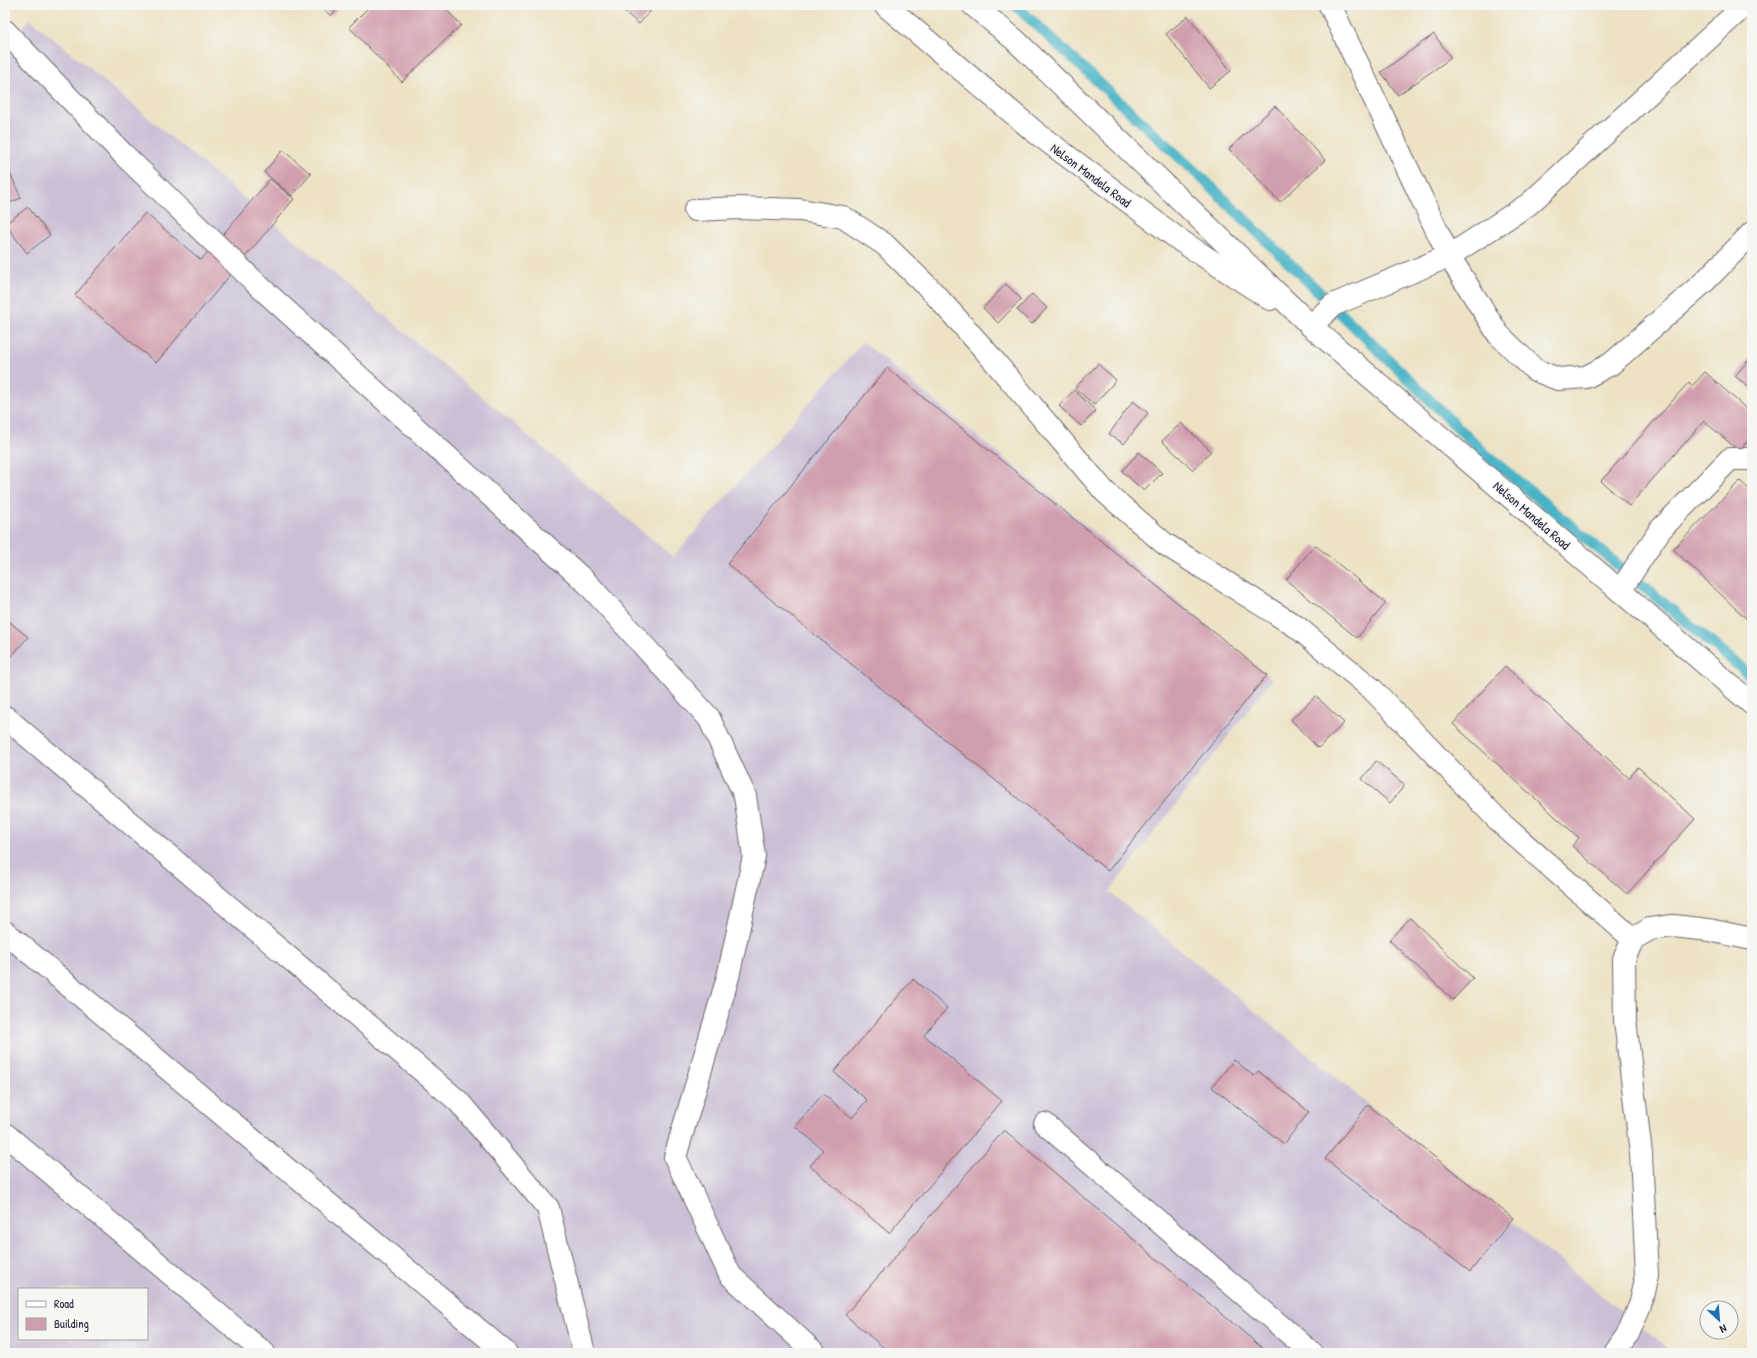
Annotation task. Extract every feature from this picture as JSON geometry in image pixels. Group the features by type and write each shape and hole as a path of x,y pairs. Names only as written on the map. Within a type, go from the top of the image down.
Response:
{"main road":[{"name":"Nelson Mandela Road","path":"885,5 1034,132 1181,241 1311,326"},
{"name":"Nelson Mandela Road","path":"973,5 1015,40 1311,326 1752,704"},
{"path":"1330,5 1449,256 1498,334 1535,370 1558,379 1586,377 1611,364 1704,282 1752,233"},
{"path":"1311,326 1334,305 1449,256 1529,204 1745,5"},
{"path":"5,31 124,155 260,287 587,583 709,718 745,796 754,856 728,977 675,1157 730,1275 815,1353"},
{"path":"695,210 739,208 800,210 843,217 884,244 936,296 983,348 1105,492 1165,544 1297,627 1372,689 1503,826 1633,939"},
{"path":"1620,591 1660,530 1704,484 1730,459 1752,459"},
{"path":"5,717 458,1101 548,1208 584,1353"},
{"path":"1615,1353 1628,1334 1640,1305 1647,1276 1641,1154 1625,1020 1624,959 1633,939 1650,929 1673,926 1709,930 1752,939"},
{"path":"5,932 506,1353"},
{"path":"1045,1124 1312,1353"},
{"path":"5,1134 264,1353"}],"shaded area":[{"path":"30,19 673,557 863,342 1272,679 1109,892 1673,1353 5,1353 5,45"}],"building":[{"path":"319,5 341,5 331,16"},
{"path":"371,5 442,5 461,25 402,82 349,27"},
{"path":"617,5 656,5 639,24"},
{"path":"1188,16 1231,71 1209,88 1166,34"},
{"path":"1434,34 1451,58 1398,95 1381,72"},
{"path":"1275,106 1325,160 1280,202 1229,149"},
{"path":"283,150 311,174 292,196 264,172"},
{"path":"5,166 7,166 21,198 5,205"},
{"path":"270,179 294,199 156,363 75,295 145,213 201,260"},
{"path":"28,207 50,235 27,253 5,224"},
{"path":"1006,284 1021,299 998,323 983,308"},
{"path":"1032,294 1047,308 1032,324 1017,310"},
{"path":"1752,356 1752,390 1735,376"},
{"path":"1098,364 1116,380 1094,405 1075,388"},
{"path":"887,368 1267,675 1108,871 727,564"},
{"path":"1705,372 1752,414 1752,436 1739,451 1704,421 1629,506 1601,481 1689,382 1692,386"},
{"path":"1074,390 1096,411 1081,426 1059,406"},
{"path":"1133,401 1148,413 1124,444 1109,434"},
{"path":"1181,423 1211,451 1193,470 1162,441"},
{"path":"1139,452 1162,473 1144,491 1122,471"},
{"path":"1740,481 1752,492 1752,624 1673,549"},
{"path":"1315,545 1386,603 1357,638 1286,580"},
{"path":"5,618 28,637 11,657 5,652"},
{"path":"1505,666 1629,778 1638,767 1695,819 1627,894 1572,846 1579,838 1453,724"},
{"path":"1316,696 1344,723 1318,748 1291,720"},
{"path":"1376,761 1405,785 1390,803 1362,779"},
{"path":"1410,918 1473,978 1453,1000 1389,940"},
{"path":"913,979 947,1008 924,1035 1002,1101 889,1233 810,1166 823,1150 795,1126 823,1094 852,1118 867,1100 834,1072"},
{"path":"1234,1060 1254,1076 1258,1071 1309,1112 1284,1144 1212,1087"},
{"path":"1368,1105 1513,1218 1470,1272 1325,1159"},
{"path":"1004,1130 1268,1353 890,1353 845,1315"}],"waterway":[{"path":"1015,5 1204,180 1484,453 1752,677"}]}
